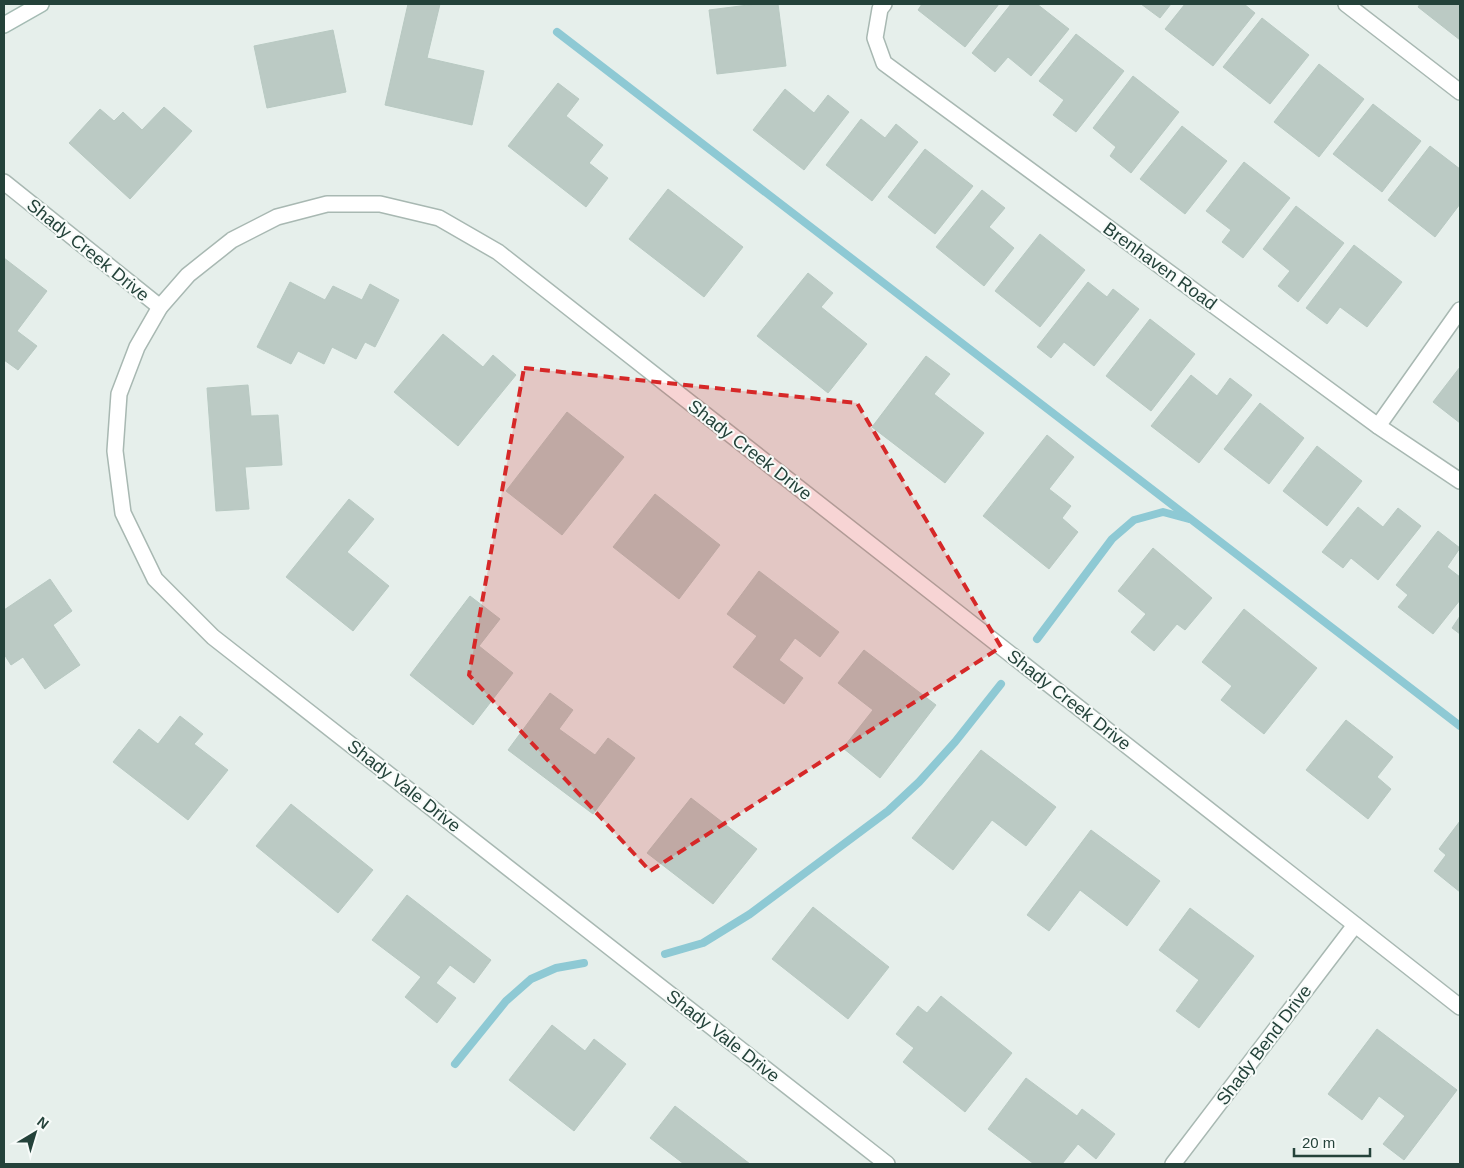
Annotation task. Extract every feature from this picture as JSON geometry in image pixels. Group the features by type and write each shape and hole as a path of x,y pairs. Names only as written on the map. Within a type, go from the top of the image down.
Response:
{"street":[{"path":"4,26 41,4"},
{"name":"Brenhaven Road","path":"884,4 880,9 875,38 884,62 1378,426 1460,481"},
{"path":"1346,4 1460,92"},
{"name":"Shady Creek Drive","path":"4,182 160,307 188,275 232,240 277,217 327,204 380,204 439,218 498,252 1460,1007"},
{"name":"Shady Vale Drive","path":"160,307 137,347 120,394 115,451 123,513 156,580 213,637 887,1164"},
{"path":"1378,426 1460,310"},
{"name":"Shady Bend Drive","path":"1173,1164 1355,925"}],"highlighted area":[{"path":"524,368 857,403 1001,647 650,871 469,675"}],"building":[{"path":"408,4 440,4 427,58 484,71 472,125 385,105"},
{"path":"756,4 778,4 786,66 717,74 709,10"},
{"path":"922,4 999,4 965,47 918,10"},
{"path":"1011,4 1037,4 1069,29 1031,76 1008,57 995,72 972,53"},
{"path":"1141,4 1171,4 1160,18"},
{"path":"1185,4 1244,4 1255,13 1213,66 1165,29"},
{"path":"1420,4 1460,4 1460,40 1418,7"},
{"path":"1262,18 1309,55 1270,104 1223,67"},
{"path":"333,30 346,92 267,108 254,46"},
{"path":"1076,34 1124,71 1076,132 1053,115 1064,100 1039,81"},
{"path":"1319,64 1364,99 1319,157 1274,122"},
{"path":"1133,76 1179,112 1131,173 1110,156 1116,147 1093,128"},
{"path":"558,83 579,99 566,116 603,145 589,163 608,178 586,207 508,146"},
{"path":"785,89 814,113 828,95 849,112 804,170 753,130"},
{"path":"1373,104 1421,141 1382,192 1333,154"},
{"path":"164,107 192,131 130,199 69,143 100,109 114,121 123,112 142,130"},
{"path":"861,119 885,138 896,124 918,142 872,201 826,165"},
{"path":"1182,126 1227,161 1185,214 1140,179"},
{"path":"1430,146 1460,169 1460,204 1435,237 1388,200"},
{"path":"925,149 973,186 935,234 888,197"},
{"path":"1244,162 1290,198 1243,258 1222,242 1231,230 1206,211"},
{"path":"668,189 743,247 704,297 629,239"},
{"path":"982,190 1005,208 989,227 1014,248 984,286 936,247"},
{"path":"1296,206 1344,243 1298,302 1278,286 1290,271 1263,249"},
{"path":"1040,234 1085,270 1040,327 995,291"},
{"path":"1354,245 1402,282 1367,327 1340,307 1327,324 1306,308"},
{"path":"4,258 47,291 17,331 37,346 18,370 4,360"},
{"path":"808,273 833,293 821,307 867,344 828,393 757,336"},
{"path":"290,282 325,300 333,286 362,300 370,284 399,300 375,347 365,342 356,359 332,347 324,364 298,351 291,364 257,347"},
{"path":"1088,282 1107,297 1113,289 1139,309 1094,366 1064,342 1051,358 1037,347"},
{"path":"1150,319 1195,354 1151,411 1106,376"},
{"path":"443,334 483,367 493,355 516,375 458,446 394,392"},
{"path":"926,356 950,374 934,394 984,433 945,483 872,427"},
{"path":"1460,367 1460,423 1433,402"},
{"path":"1191,375 1217,396 1230,378 1252,395 1199,463 1151,426"},
{"path":"248,385 251,416 278,415 282,465 245,467 249,509 216,511 207,388"},
{"path":"1260,403 1304,438 1269,484 1224,449"},
{"path":"567,412 624,457 562,535 506,491"},
{"path":"1047,435 1074,457 1049,489 1071,506 1062,518 1078,532 1049,569 983,516"},
{"path":"1317,446 1362,481 1327,526 1283,491"},
{"path":"655,494 720,545 679,599 613,547"},
{"path":"349,499 374,519 347,552 389,586 353,631 286,577"},
{"path":"1358,507 1383,527 1398,508 1421,526 1378,580 1351,558 1343,568 1322,552"},
{"path":"1438,531 1460,548 1447,567 1460,577 1460,600 1433,634 1398,607 1408,595 1396,585"},
{"path":"1153,548 1212,598 1185,630 1177,624 1154,651 1131,632 1146,614 1118,591"},
{"path":"759,571 839,632 820,657 795,638 779,660 803,678 784,704 733,667 757,636 727,614"},
{"path":"50,579 72,611 53,625 80,665 45,689 23,657 11,665 4,654 4,610"},
{"path":"470,596 500,619 479,646 513,673 473,725 410,675"},
{"path":"1244,609 1317,668 1264,734 1221,700 1232,686 1202,662"},
{"path":"1460,616 1460,634 1452,628"},
{"path":"864,650 936,705 880,778 843,748 873,710 838,683"},
{"path":"550,693 573,710 559,729 595,755 608,738 635,758 593,814 508,750"},
{"path":"180,716 203,734 194,744 228,770 188,820 113,762 139,729 158,744"},
{"path":"1346,720 1393,757 1377,777 1391,789 1368,819 1306,770"},
{"path":"981,750 1056,807 1026,846 992,820 953,870 912,838"},
{"path":"691,798 757,849 713,904 647,853"},
{"path":"291,804 373,870 338,913 256,846"},
{"path":"1460,821 1460,892 1434,871 1446,855 1439,849"},
{"path":"1091,830 1160,881 1127,926 1080,890 1049,931 1027,915"},
{"path":"407,895 491,960 474,983 450,965 436,983 456,998 437,1023 405,997 421,977 372,940"},
{"path":"813,907 889,967 848,1019 772,959"},
{"path":"1190,908 1254,956 1199,1028 1176,1011 1199,980 1159,950"},
{"path":"941,996 1012,1053 965,1112 903,1062 914,1048 896,1034 918,1006 927,1013"},
{"path":"552,1025 585,1051 594,1039 626,1064 574,1131 509,1080"},
{"path":"1377,1029 1457,1090 1404,1160 1383,1144 1405,1116 1379,1096 1362,1120 1328,1094"},
{"path":"1026,1078 1077,1116 1082,1109 1115,1134 1096,1159 1078,1144 1062,1164 1034,1164 988,1129"},
{"path":"675,1106 750,1164 684,1164 650,1138"}],"waterway":[{"path":"557,32 1460,726"},
{"path":"1037,639 1112,539 1134,520 1163,512 1189,519"},
{"path":"665,954 703,943 750,914 888,811 919,782 955,742 1001,684"},
{"path":"455,1064 506,1001 531,979 556,968 584,963"}]}
